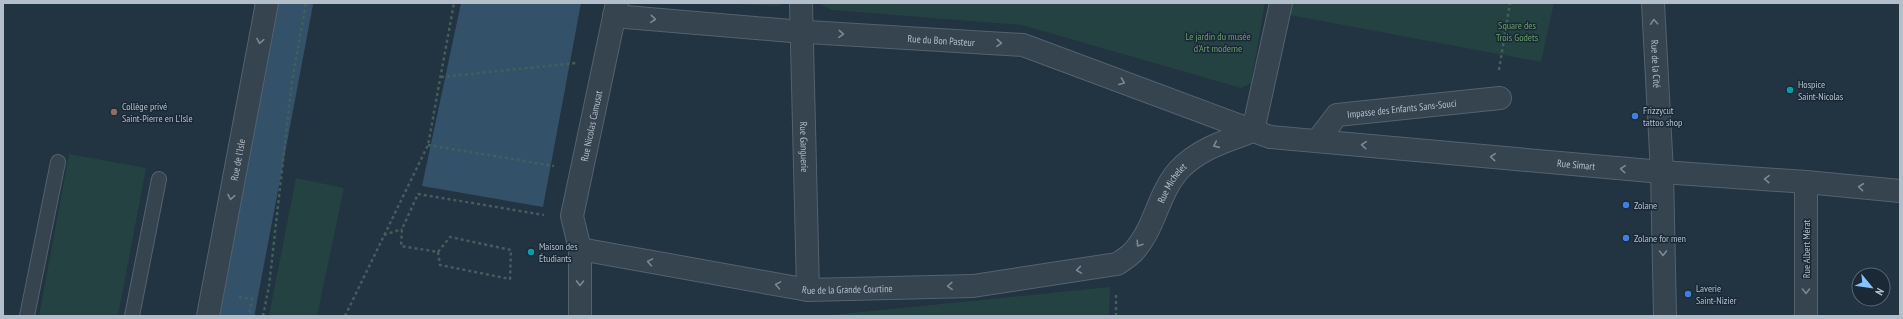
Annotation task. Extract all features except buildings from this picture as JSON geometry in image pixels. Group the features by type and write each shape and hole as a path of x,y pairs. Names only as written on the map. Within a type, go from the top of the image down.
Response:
{"street":[{"name":"Rue Ganguerie","path":"801,3 808,290"},
{"name":"Rue de la Cité","path":"1653,3 1662,172 1665,316"},
{"name":"Rue de l'Isle","path":"208,316 264,4"},
{"path":"1253,131 1280,8"},
{"name":"Rue du Bon Pasteur","path":"615,9 802,32 1023,45 1253,131"},
{"name":"Rue Nicolas Camusat","path":"580,316 580,249 572,216 615,9"},
{"name":"Impasse des Enfants Sans-Souci","path":"1317,141 1337,115 1500,98"},
{"name":"Rue Simart","path":"1253,131 1270,137 1662,172 1806,182 1900,191"},
{"name":"Rue Michelet","path":"1117,264 1134,251 1147,232 1165,192 1178,171 1196,156 1214,145 1253,131"},
{"name":"Rue Albert Mérat","path":"1806,182 1806,316"},
{"name":"Rue de la Grande Courtine","path":"580,249 808,290 973,286 1117,264"}],"lane":[{"path":"27,316 58,162"},
{"path":"132,316 159,178"}],"path":[{"path":"263,316 269,286 292,81 306,3"},
{"path":"344,316 428,145 454,3"},
{"path":"1498,76 1510,3"},
{"path":"441,77 580,63"},
{"path":"428,145 560,167"},
{"path":"438,252 401,246 402,229 418,194 545,215"},
{"path":"384,235 402,229"},
{"path":"450,236 511,250 510,279 440,266 438,252 450,236"},
{"path":"249,316 252,299"}],"green space":[{"path":"710,3 781,3 779,6"},
{"name":"Le jardin du musée d'Art moderne","path":"820,3 1265,3 1251,83 1241,88 1022,25 832,10"},
{"name":"Square des Trois Godets","path":"1281,3 1554,3 1541,62 1279,13"},
{"path":"69,154 146,168 118,316 39,316"},
{"path":"296,178 344,188 317,316 269,316"},
{"path":"1110,287 1109,316 822,316"}],"water":[{"path":"461,3 581,3 543,207 422,186"}],"waterway":[{"path":"237,316 296,3"}],"place":[{"name":"Hospice Saint-Nicolas","path":"1790,90"},
{"name":"Collège privé Saint-Pierre en L'Isle","path":"114,112"},
{"name":"Frizzycut tattoo shop","path":"1635,116"},
{"name":"Zolane","path":"1626,205"},
{"name":"Zolane for men","path":"1626,238"},
{"name":"Maison des Étudiants","path":"531,252"},
{"name":"Laverie Saint-Nizier","path":"1688,294"}]}
